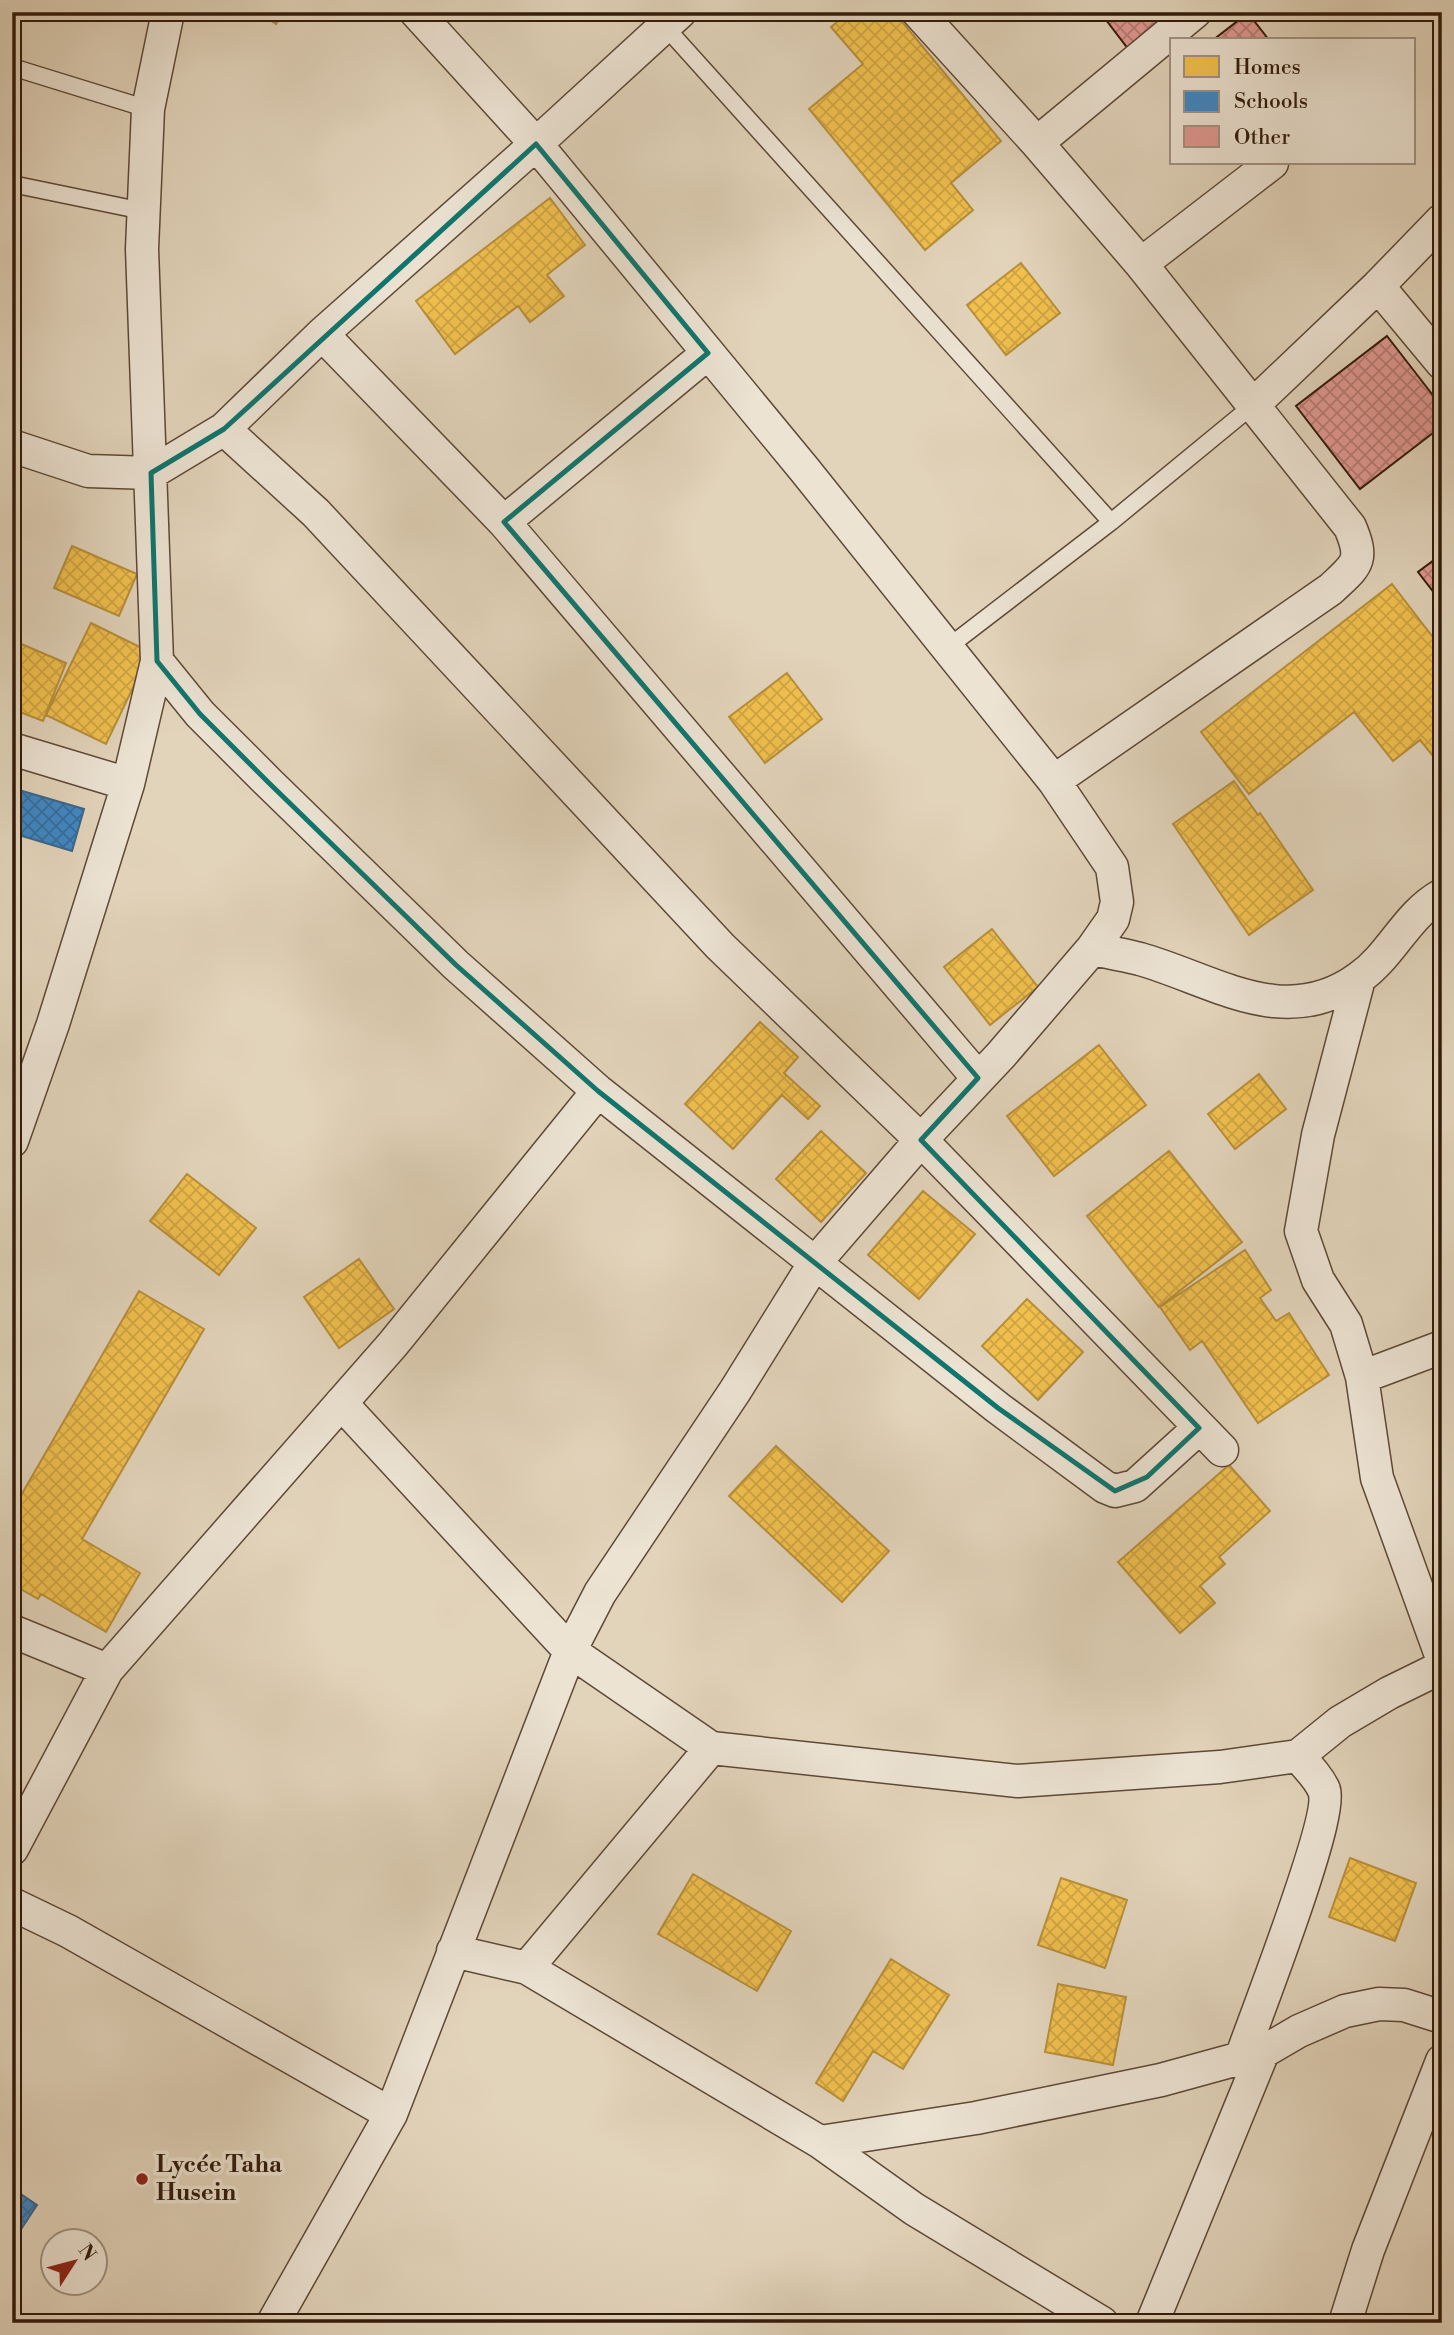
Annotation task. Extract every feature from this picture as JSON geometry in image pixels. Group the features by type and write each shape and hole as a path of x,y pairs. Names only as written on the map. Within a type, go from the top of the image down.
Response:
{"street":[{"path":"12,1141 128,784 158,661 142,249 148,109 167,12"},
{"path":"273,2323 391,2114 570,1650 600,1593 735,1391 814,1264 1092,949 1113,919 1117,902 1112,867 1054,781 536,144 416,12"},
{"path":"919,12 1141,264 1350,527 1359,547 1353,568 1331,589 1054,781"},
{"path":"1037,143 1195,12"},
{"path":"12,446 88,471 151,473 224,429 322,334 536,144 666,17"},
{"path":"1141,264 1271,164"},
{"path":"1252,406 1442,220"},
{"path":"1378,285 1442,363"},
{"path":"322,334 504,522 978,1078"},
{"path":"504,522 708,353"},
{"path":"224,429 316,513 720,946 921,1140 1222,1450"},
{"path":"158,661 200,714 269,783 456,965 598,1091 998,1408 1105,1487 1115,1491 1135,1486 1199,1428"},
{"path":"12,749 128,784"},
{"path":"1092,949 1141,959 1226,991 1283,1003 1320,998 1359,979 1379,961 1414,917 1442,895"},
{"path":"1359,979 1318,1135 1300,1231 1318,1280 1346,1324 1362,1377 1377,1478 1442,1658"},
{"path":"12,1849 107,1670 393,1344 598,1091"},
{"path":"1362,1377 1442,1347"},
{"path":"341,1404 570,1650 712,1748 1018,1782 1220,1767 1298,1756 1340,1722 1389,1693 1442,1667"},
{"path":"12,1631 107,1670"},
{"path":"527,1968 712,1748"},
{"path":"1153,2323 1252,2055 1325,1805 1324,1791 1298,1756"},
{"path":"12,1904 68,1931 391,2114"},
{"path":"453,1951 527,1968 820,2143 914,2209 1097,2322"},
{"path":"820,2143 976,2118 1161,2080 1252,2055 1345,2011 1379,2004 1404,2005 1442,2017"},
{"path":"1345,2323 1368,2250 1442,2061"}],"lane":[{"path":"666,17 1111,522"},
{"path":"12,67 148,109"},
{"path":"12,184 143,211"},
{"path":"947,648 1111,522 1252,406"}],"highlighted area":[{"path":"536,144 708,353 504,522 978,1078 921,1140 1199,1428 1147,1477 1115,1491 998,1408 598,1091 456,965 269,783 200,714 157,661 151,473 224,429"}],"building: Homes":[{"path":"259,12 284,12 276,24"},
{"path":"849,12 894,12 1001,141 951,183 973,210 925,250 809,109 863,64 831,27"},
{"path":"550,198 585,245 547,275 564,296 530,322 518,306 455,354 416,301"},
{"path":"1021,263 1060,313 1006,355 967,305"},
{"path":"12,320 18,320 14,397 12,397"},
{"path":"72,546 137,574 119,616 54,588"},
{"path":"1392,584 1442,649 1442,767 1420,740 1393,761 1354,712 1249,794 1201,732"},
{"path":"91,623 150,652 106,744 46,715"},
{"path":"12,640 66,663 43,721 12,709"},
{"path":"787,673 822,719 765,763 729,717"},
{"path":"1234,781 1258,815 1260,813 1313,890 1249,935 1173,824"},
{"path":"992,929 1038,987 990,1025 944,967"},
{"path":"760,1022 798,1057 784,1073 820,1106 808,1119 782,1095 733,1149 685,1104"},
{"path":"1099,1045 1146,1105 1054,1176 1007,1116"},
{"path":"1259,1074 1286,1109 1235,1149 1208,1114"},
{"path":"821,1131 866,1173 821,1222 776,1179"},
{"path":"1169,1151 1242,1242 1159,1307 1087,1216"},
{"path":"187,1174 256,1228 219,1275 150,1221"},
{"path":"923,1191 975,1234 919,1299 868,1255"},
{"path":"1245,1250 1271,1290 1260,1298 1276,1321 1289,1313 1329,1375 1258,1423 1202,1341 1190,1350 1160,1307"},
{"path":"359,1259 394,1309 339,1348 304,1297"},
{"path":"139,1291 204,1329 82,1539 140,1573 106,1632 41,1594 38,1599 12,1584 12,1511"},
{"path":"1027,1299 1083,1352 1038,1400 982,1346"},
{"path":"776,1446 889,1551 842,1602 729,1496"},
{"path":"1229,1465 1270,1511 1219,1557 1225,1564 1200,1586 1215,1603 1180,1633 1118,1562"},
{"path":"1350,1858 1416,1883 1395,1941 1329,1917"},
{"path":"693,1874 791,1931 757,1991 658,1934"},
{"path":"1061,1878 1127,1900 1105,1968 1038,1945"},
{"path":"891,1959 949,1995 903,2069 873,2051 843,2101 816,2083"},
{"path":"1058,1984 1126,1997 1113,2065 1045,2052"},
{"path":"1442,2197 1442,2223 1433,2220"}],"building: Schools":[{"path":"12,788 84,809 72,851 12,833"},
{"path":"12,2188 37,2205 12,2243"}],"building: Other":[{"path":"1100,12 1178,12 1129,50"},
{"path":"1248,13 1267,38 1216,38"},
{"path":"1387,336 1442,407 1442,426 1360,489 1296,406"},
{"path":"1442,554 1442,603 1418,572"}],"place":[{"name":"Lycée Taha Husein","path":"142,2179"}]}
